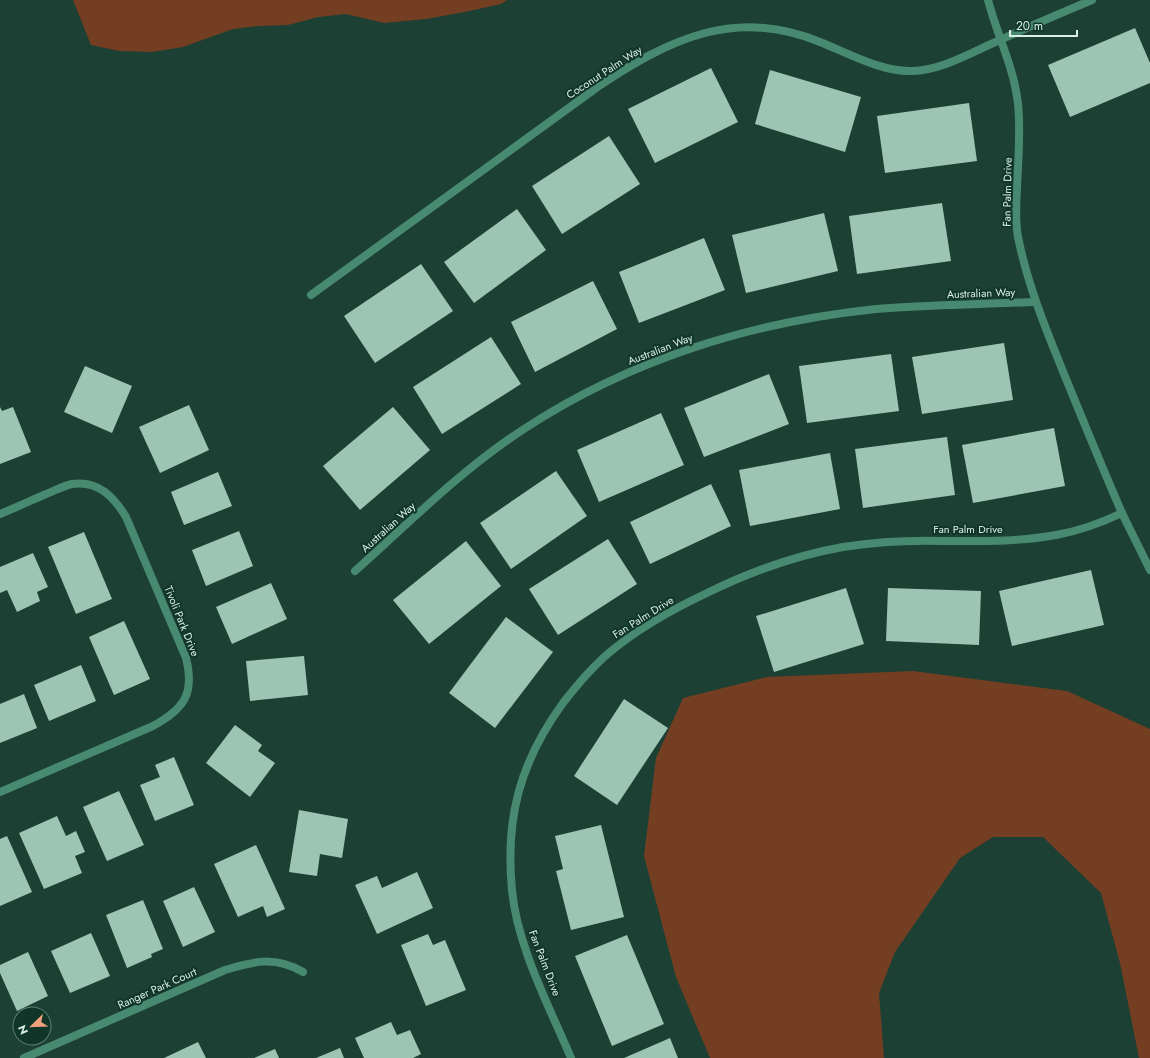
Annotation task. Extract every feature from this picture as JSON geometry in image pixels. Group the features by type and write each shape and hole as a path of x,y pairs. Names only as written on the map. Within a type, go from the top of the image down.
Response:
{"street":[{"name":"Fan Palm Drive","path":"988,0 1008,59 1018,104 1019,135 1016,212 1018,234 1027,274 1049,338 1122,513 1150,570"},
{"name":"Coconut Palm Way","path":"310,294 599,86 642,59 685,39 707,32 730,28 751,27 774,29 815,40 884,67 912,71 942,65 1092,0"},
{"name":"Australian Way","path":"356,571 448,488 523,430 582,395 644,366 681,351 757,328 796,320 877,309 1036,302"},
{"name":"Tivoli Park Drive","path":"0,514 71,484 85,483 98,487 109,494 118,504 126,517 186,658 190,673 189,687 185,698 178,709 166,719 0,792"},
{"name":"Fan Palm Drive","path":"571,1058 527,954 521,934 512,893 511,850 516,802 522,778 532,755 543,733 558,711 590,670 610,652 631,637 686,603 744,576 809,555 874,543 908,541 1002,541 1056,535 1099,524 1122,513"},
{"name":"Ranger Park Court","path":"24,1058 226,970 241,965 268,961 291,965 303,972"}],"shaded area":[{"path":"73,0 507,0 501,4 426,19 384,23 346,14 318,17 288,25 233,29 183,47 152,52 119,51 91,45"},
{"path":"913,671 1067,691 1150,729 1150,1058 1139,1058 1120,963 1101,893 1043,837 993,837 960,858 895,952 879,993 884,1058 710,1058 676,977 644,856 656,758 683,698 767,677"}],"building":[{"path":"1135,28 1150,63 1150,83 1070,117 1048,65"},
{"path":"711,68 738,122 655,163 628,109"},
{"path":"770,70 861,97 845,152 755,124"},
{"path":"969,103 977,161 885,173 877,116"},
{"path":"609,136 640,184 562,234 532,186"},
{"path":"942,203 951,261 857,274 849,216"},
{"path":"517,209 546,250 474,303 444,262"},
{"path":"824,213 838,271 746,293 732,235"},
{"path":"704,238 725,290 639,323 619,272"},
{"path":"421,264 453,311 375,363 344,316"},
{"path":"593,281 617,329 535,372 511,322"},
{"path":"491,337 521,384 442,434 413,387"},
{"path":"1004,343 1013,400 922,414 912,357"},
{"path":"891,354 899,411 807,423 799,366"},
{"path":"85,366 132,386 112,433 64,412"},
{"path":"769,374 789,424 704,457 684,408"},
{"path":"189,405 209,450 160,473 139,427"},
{"path":"0,407 2,411 13,407 31,452 0,464"},
{"path":"393,407 430,450 360,510 323,466"},
{"path":"661,413 684,465 599,502 577,450"},
{"path":"1054,428 1065,486 973,503 962,445"},
{"path":"947,437 955,495 863,508 855,449"},
{"path":"830,453 840,509 750,526 739,470"},
{"path":"556,471 587,516 511,569 480,523"},
{"path":"218,472 232,506 184,525 171,492"},
{"path":"711,484 731,526 650,564 630,522"},
{"path":"239,531 253,566 206,586 192,550"},
{"path":"84,532 112,599 76,614 48,547"},
{"path":"608,539 637,584 558,635 529,589"},
{"path":"466,541 501,586 429,644 393,600"},
{"path":"33,553 48,587 37,592 40,601 17,612 7,590 0,593 0,567"},
{"path":"1091,570 1104,625 1012,646 999,591"},
{"path":"271,583 287,619 232,644 216,607"},
{"path":"846,588 864,644 774,672 756,616"},
{"path":"888,588 981,591 979,645 886,641"},
{"path":"506,617 553,652 495,728 449,693"},
{"path":"124,621 150,679 114,695 89,637"},
{"path":"304,656 308,695 250,701 246,661"},
{"path":"81,665 96,701 49,721 34,685"},
{"path":"24,694 37,728 0,743 0,704"},
{"path":"624,699 668,728 617,805 574,776"},
{"path":"235,725 262,745 258,751 275,763 250,797 206,763"},
{"path":"174,757 194,805 155,821 140,785 160,777 155,765"},
{"path":"119,791 144,845 107,861 83,807"},
{"path":"299,810 348,819 342,858 320,854 317,876 289,872"},
{"path":"57,816 66,836 76,831 85,852 75,856 82,873 44,889 19,833"},
{"path":"601,825 624,917 571,930 556,871 563,869 555,836"},
{"path":"7,836 32,892 0,906 0,839"},
{"path":"256,845 285,909 267,917 263,906 238,917 214,864"},
{"path":"417,872 433,908 377,934 355,885 377,876 382,888"},
{"path":"194,887 215,932 183,947 163,901"},
{"path":"143,900 163,949 151,954 152,957 127,968 106,915"},
{"path":"91,933 110,976 70,993 51,951"},
{"path":"428,934 433,945 445,940 466,990 426,1006 401,945"},
{"path":"627,935 664,1024 612,1046 575,956"},
{"path":"28,952 48,996 27,1006 15,1006 0,973 0,965"},
{"path":"391,1022 397,1035 410,1030 421,1054 413,1058 364,1058 355,1038"},
{"path":"670,1038 678,1058 624,1058"},
{"path":"198,1042 206,1058 164,1058"},
{"path":"340,1048 344,1058 316,1058"},
{"path":"275,1049 279,1058 254,1058"}]}
